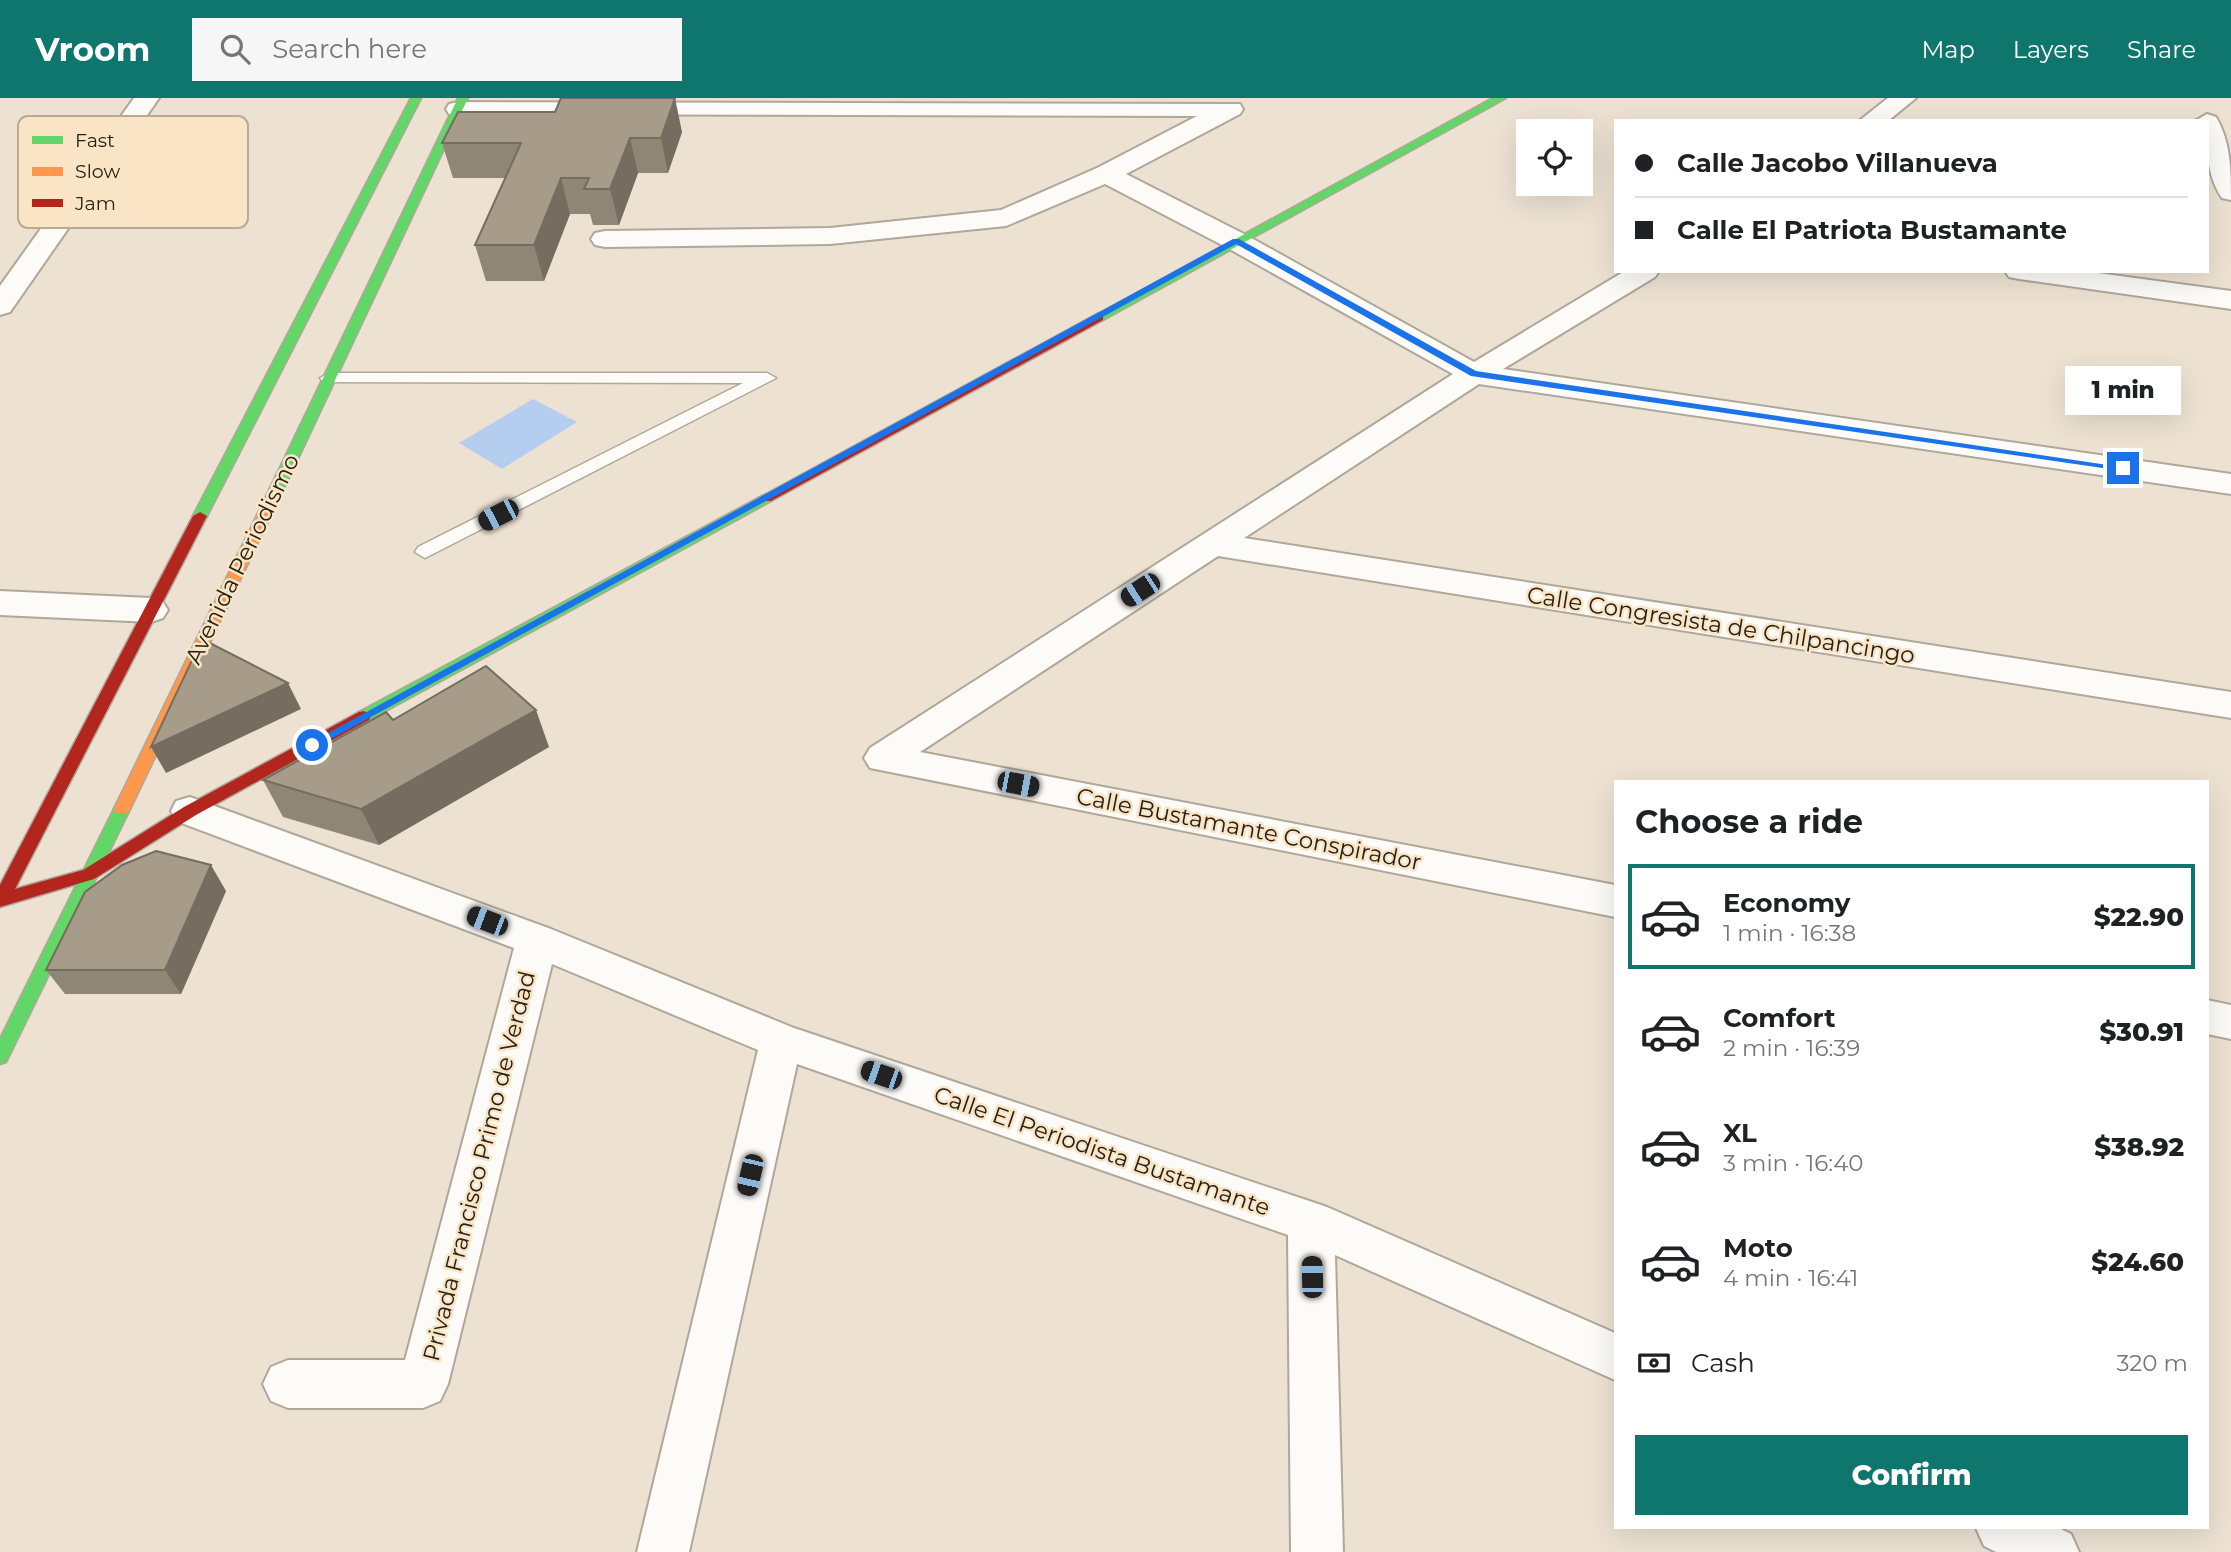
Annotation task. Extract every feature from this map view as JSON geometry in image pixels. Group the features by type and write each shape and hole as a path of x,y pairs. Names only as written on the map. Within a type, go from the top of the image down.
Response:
{"street":[{"path":"134,116 147,98"},
{"path":"0,899 416,98"},
{"path":"0,899 88,875 190,811 1501,98"},
{"path":"1874,119 1904,98"},
{"path":"2199,98 2206,119"},
{"path":"460,103 1242,104"},
{"name":"Avenida Periodismo","path":"0,1056 460,103"},
{"path":"605,239 830,236 1006,218 1106,174 1242,104"},
{"path":"2209,127 2231,192"},
{"path":"1106,174 1236,241 1474,374 2231,484"},
{"path":"0,306 55,228"},
{"path":"1211,544 1474,374 1642,273"},
{"path":"2034,273 2231,300"},
{"name":"Calle Congresista de Chilpancingo","path":"1211,544 2231,705"},
{"name":"Calle Bustamante Conspirador","path":"1211,544 883,758 1614,901"},
{"path":"0,603 151,610"},
{"name":"Calle El Periodista Bustamante","path":"190,811 537,940 780,1041 1311,1222 1614,1357"},
{"name":"Privada Francisco Primo de Verdad","path":"288,1384 423,1384 537,940"},
{"path":"2209,1017 2231,1021"},
{"path":"663,1552 780,1041"},
{"path":"1311,1222 1317,1552"},
{"path":"2000,1529 2004,1552"},
{"path":"2002,1529 2053,1552"}],"lane":[{"path":"329,377 767,378 425,552"}],"water":[{"path":"533,399 577,422 502,469 459,443"}],"building":[{"path":"561,98 675,98 661,138 630,138 610,189 584,189 589,178 561,178 534,245 475,245 521,143 442,143 458,112 555,112"},
{"path":"202,639 288,683 151,747"},
{"path":"486,666 536,710 361,809 263,780 386,712 393,720"},
{"path":"156,851 211,865 165,970 46,970 85,892 122,865"}],"traffic: fast":[{"path":"200,516 416,98"},
{"path":"269,505 463,98"},
{"path":"1099,317 1501,98"},
{"path":"364,716 766,498"},
{"path":"0,1057 122,809"}],"traffic: slow":[{"path":"122,809 269,505"}],"traffic: jam":[{"path":"766,498 1099,317"},
{"path":"0,901 200,516"},
{"path":"0,899 88,875 190,811 364,716"}],"route":[{"path":"312,745 1236,241 1474,374 2123,468"}]}
